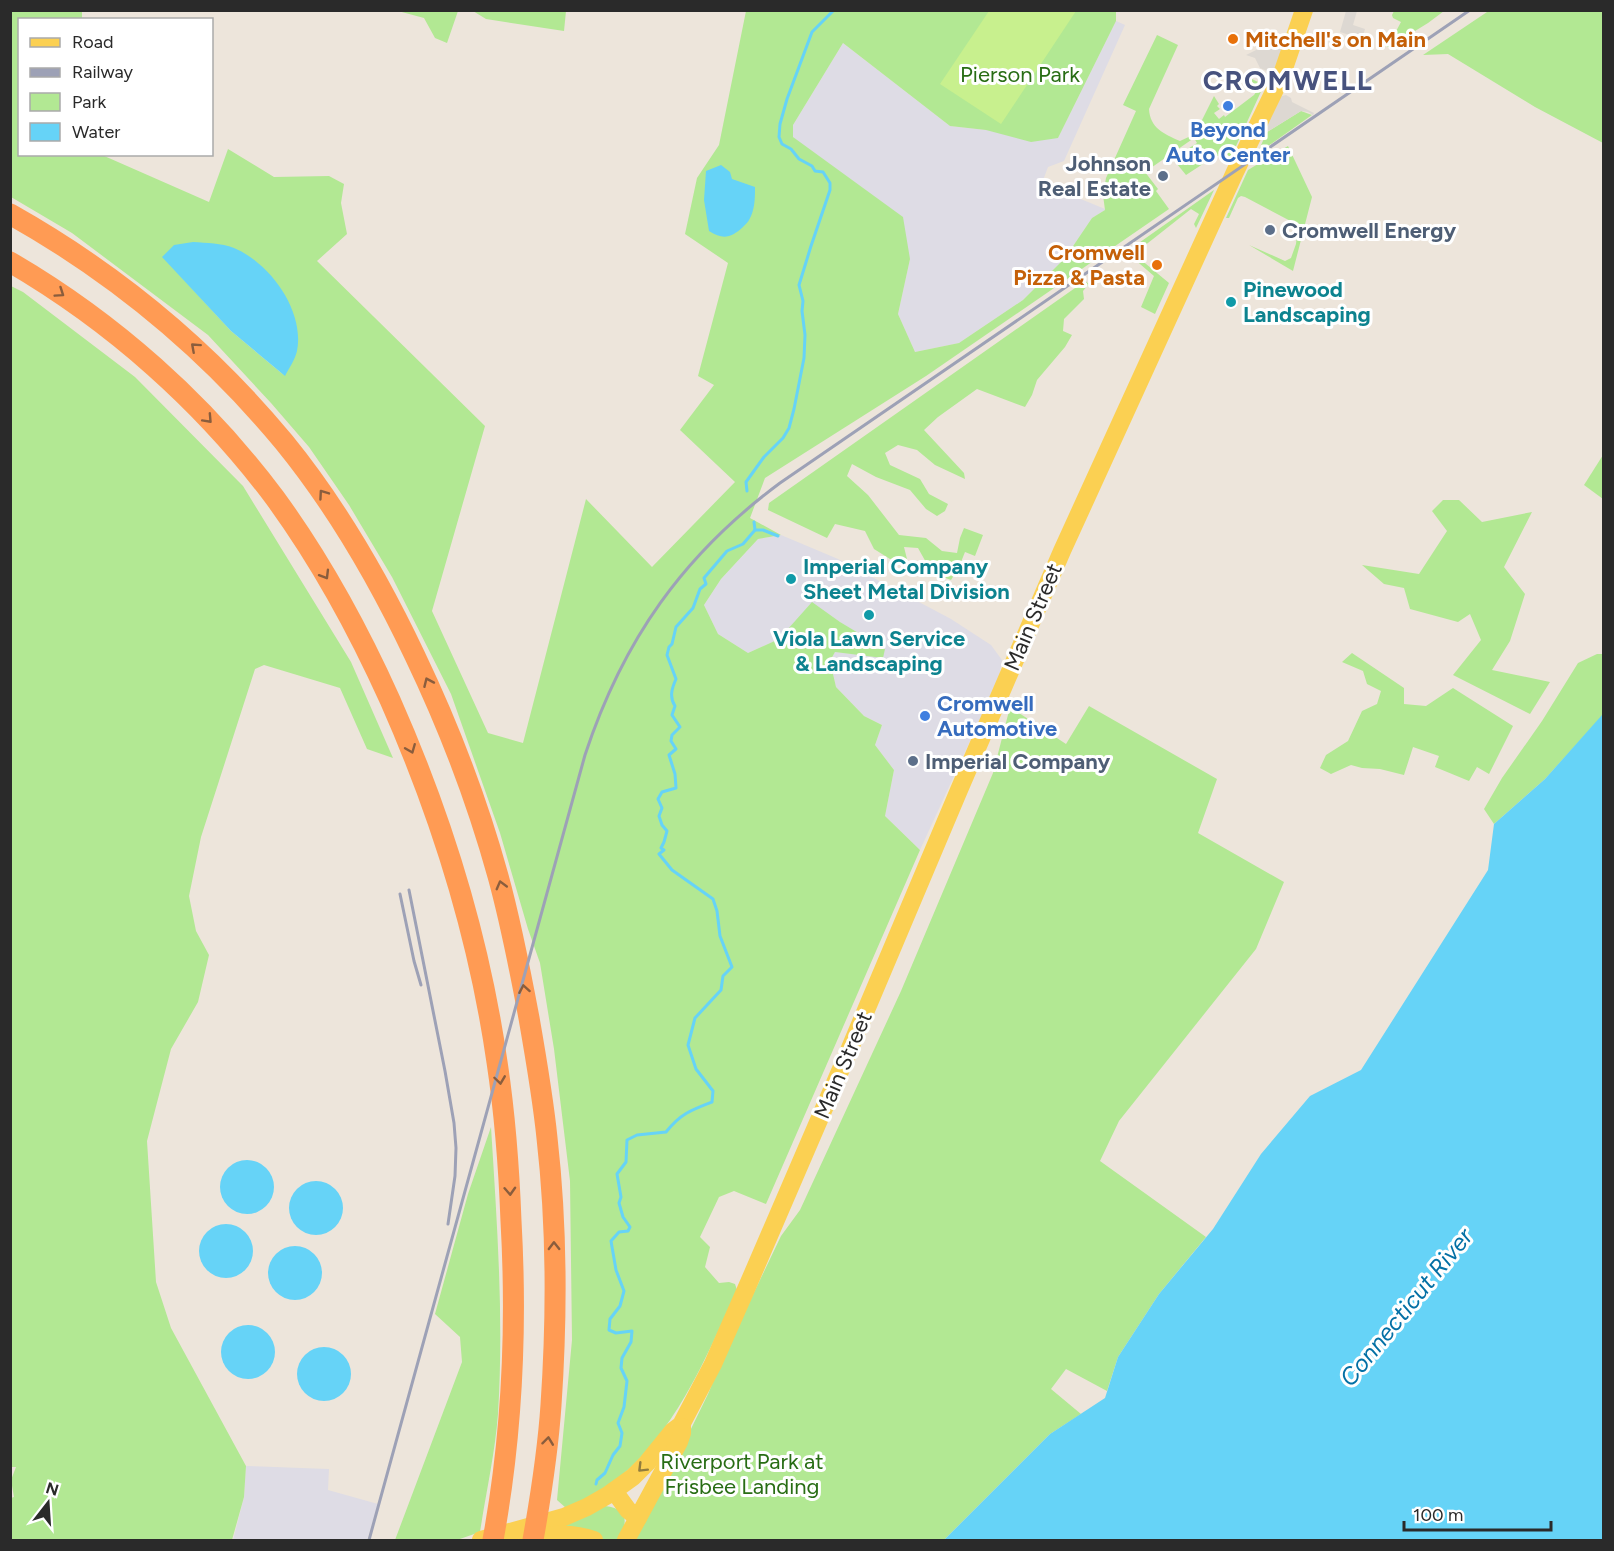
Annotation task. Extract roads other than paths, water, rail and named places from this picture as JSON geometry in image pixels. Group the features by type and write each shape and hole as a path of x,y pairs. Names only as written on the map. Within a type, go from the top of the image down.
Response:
{"highway":[{"path":"10,214 102,272 153,311 190,343 260,414 294,455 352,538 378,582 442,714 487,836 504,897 532,1037 548,1141 554,1236 552,1395 533,1540"},
{"path":"10,262 98,320 145,358 207,418 247,463 311,551 347,612 370,657 420,771 461,897 477,958 492,1028 506,1133 512,1241 513,1322 509,1408 493,1540"}],"main road":[{"name":"Main Street","path":"481,1540 564,1517 591,1505 614,1491 640,1470 673,1431 681,1425 713,1364 1066,541 1234,172 1281,77 1304,10"},
{"name":"Main Street","path":"626,1540 679,1442 682,1434 681,1425"},
{"path":"614,1491 628,1510 638,1518"},
{"path":"527,1540 565,1534 594,1540"}],"water":[{"path":"721,165 730,172 732,179 755,187 754,208 749,220 739,231 727,237 709,231 704,200 706,171"},
{"path":"193,242 224,245 247,255 272,277 282,290 296,320 298,336 297,351 285,376 231,331 162,257 174,245"},
{"name":"Connecticut River","path":"1602,715 1603,1540 944,1540 1050,1434 1105,1398 1118,1357 1159,1294 1213,1229 1261,1154 1310,1096 1361,1070 1488,870 1494,824 1545,779"},
{"path":"247,1160 257,1162 266,1168 272,1177 274,1187 272,1197 266,1206 257,1212 247,1214 237,1212 228,1206 222,1197 220,1187 222,1177 228,1168 237,1162"},
{"path":"316,1181 326,1183 335,1189 341,1198 343,1208 341,1218 335,1227 326,1233 316,1235 306,1233 297,1227 291,1218 289,1208 291,1198 297,1189 306,1183"},
{"path":"226,1224 236,1226 245,1232 251,1241 253,1251 251,1261 245,1270 236,1276 226,1278 216,1276 207,1270 201,1261 199,1251 201,1241 207,1232 216,1226"},
{"path":"295,1246 305,1248 314,1254 320,1263 322,1273 320,1283 314,1292 305,1298 295,1300 285,1298 276,1292 270,1283 268,1273 270,1263 276,1254 285,1248"},
{"path":"243,1325 253,1325 263,1329 271,1337 275,1352 271,1367 263,1375 253,1379 243,1379 233,1375 225,1367 221,1357 221,1347 225,1337 233,1329"},
{"path":"319,1347 329,1347 339,1351 347,1359 351,1374 347,1389 339,1397 329,1401 319,1401 309,1397 301,1389 297,1379 297,1369 301,1359 309,1351"}],"waterway":[{"path":"747,491 746,482 789,428 804,358 803,301 799,285 830,190 830,183 823,172 815,171 812,166 799,159 791,149 782,144 779,137 780,124 812,32 834,10"},
{"path":"754,522 755,530 763,530 778,536"},
{"path":"596,1484 620,1446 622,1433 618,1423 624,1407 627,1381 621,1368 622,1358 631,1342 632,1331 616,1333 609,1330 610,1319 620,1306 624,1291 616,1270 611,1241 619,1232 628,1231 630,1227 623,1217 619,1203 621,1197 617,1174 626,1162 627,1140 637,1135 666,1132 686,1113 712,1102 713,1091 696,1069 688,1045 695,1018 721,990 723,976 732,967 720,936 713,899 672,870 659,854 664,850 661,848 667,831 659,816 662,808 658,799 662,792 676,788 675,774 669,755 676,749 671,741 672,735 680,727 672,715 675,706 672,692 676,679 667,655 676,627 693,608 700,589 706,584 704,578 727,551 743,544 755,530"}],"railway":[{"path":"369,1540 585,755 600,713 618,674 660,603 714,540 780,483 1470,10"},
{"path":"409,890 454,1123 455,1176 448,1224"},
{"path":"400,894 421,985"}],"place":[{"name":"Mitchell's on Main","path":"1233,39"},
{"name":"Beyond Auto Center","path":"1228,106"},
{"name":"Johnson Real Estate","path":"1163,176"},
{"name":"Cromwell Energy","path":"1270,230"},
{"name":"Cromwell Pizza & Pasta","path":"1157,265"},
{"name":"Pinewood Landscaping","path":"1231,302"},
{"name":"Imperial Company Sheet Metal Division","path":"791,579"},
{"name":"Viola Lawn Service & Landscaping","path":"869,615"},
{"name":"Cromwell Automotive","path":"925,716"},
{"name":"Imperial Company","path":"913,761"}],"district":[{"name":"CROMWELL","path":"1288,80"}],"park label":[{"name":"Pierson Park","path":"1020,74"},
{"name":"Riverport Park at Frisbee Landing","path":"742,1474"}]}
